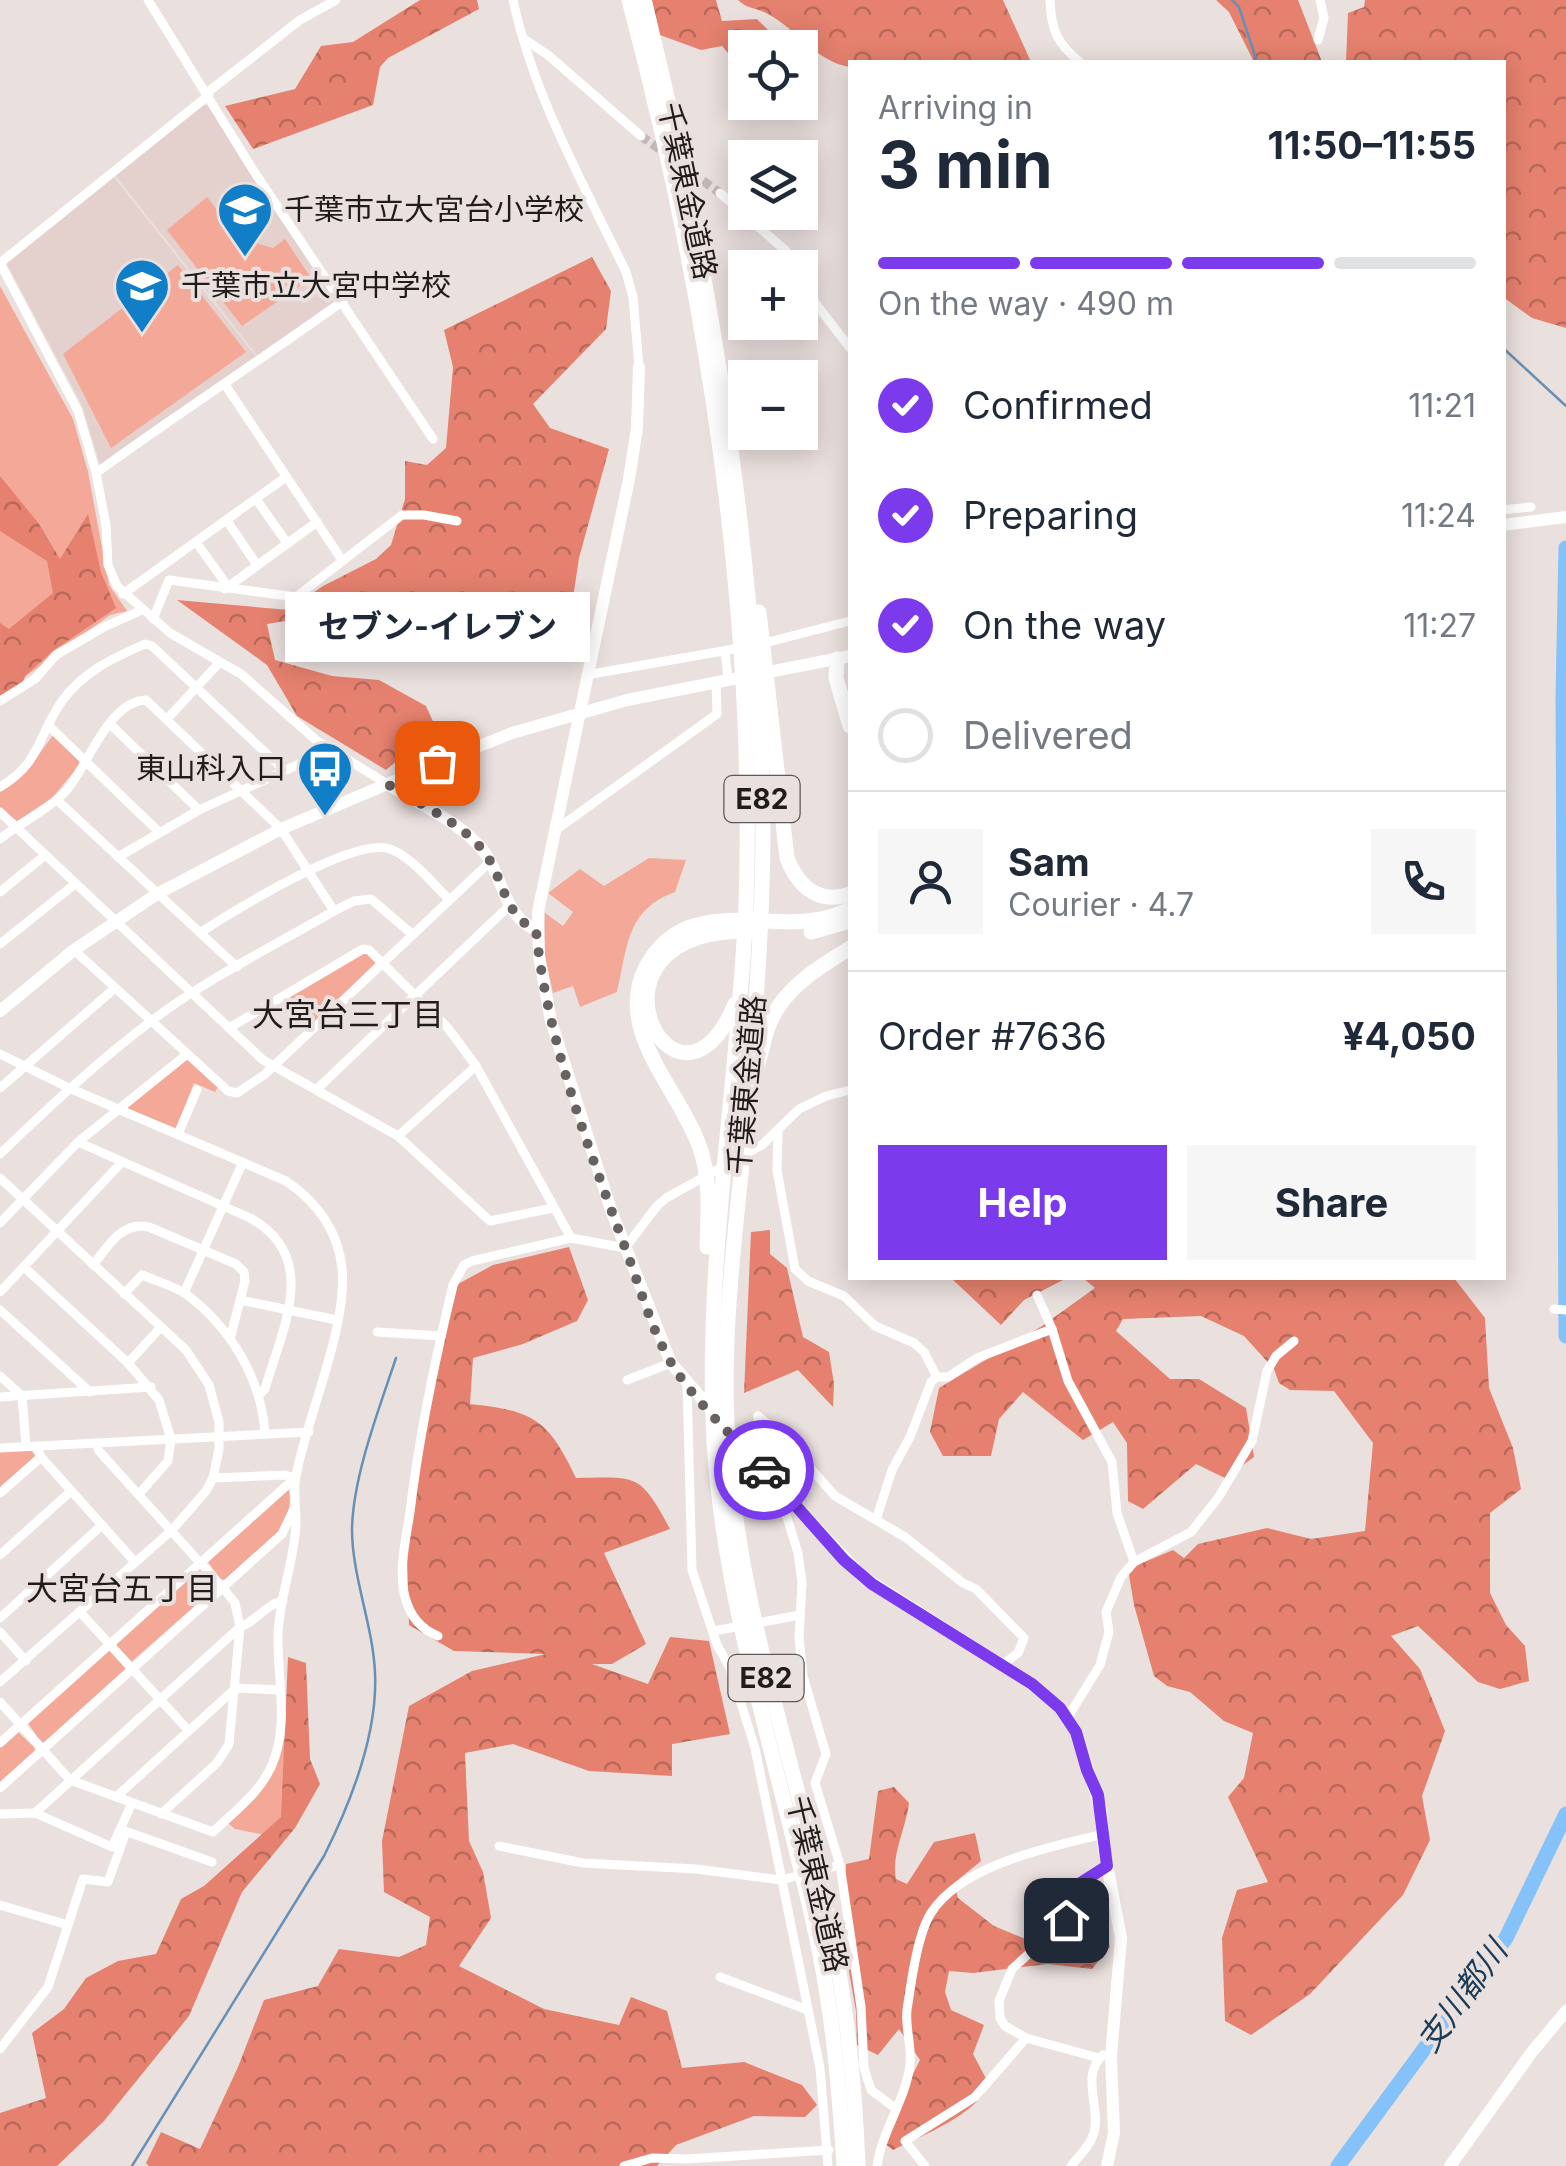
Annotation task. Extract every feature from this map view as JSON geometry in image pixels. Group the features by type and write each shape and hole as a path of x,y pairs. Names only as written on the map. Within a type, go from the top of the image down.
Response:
{"highway":[{"name":"千葉東金道路","path":"630,0 698,319 726,514 751,636"},
{"name":"千葉東金道路","path":"644,0 702,263 742,529 749,545 763,814 753,904 750,1074 726,1359 733,1500 758,1646 838,1966 851,2063 858,2166"},
{"path":"751,636 756,689 787,858 798,880 816,895 828,898 848,894"},
{"path":"844,658 836,678 848,719"},
{"path":"715,1192 702,1153 636,1020 640,981 659,947 678,932 703,923 732,919 806,922 848,911"},
{"path":"741,995 722,1033 708,1046 691,1053 672,1050 659,1041 647,1015 647,994 655,971 669,953 688,940 727,931 815,931 848,923"},
{"name":"千葉東金道路","path":"751,948 741,995 728,1147 715,1192 708,1395 723,1530 740,1622 822,1965 838,2069 844,2166"},
{"path":"750,1074 779,1005 811,972 848,949"}],"street":[{"path":"148,0 253,170 433,439"},
{"path":"336,0 300,20 0,263 78,411 96,473 106,525 108,565 123,594 153,619 241,674 327,748 464,834 490,862 509,906 521,921 536,930"},
{"path":"513,0 548,111 626,272 633,297 639,367 637,428 628,480 536,930 552,1021 587,1141 671,1363 844,1560 872,1584 1032,1684 1068,1718 1076,1732 1098,1795 1121,1938 1105,2057 1114,2134 1107,2166"},
{"path":"1050,0 1053,33 1066,52 1077,60"},
{"path":"1318,40 1324,18 1320,0"},
{"path":"522,38 548,55 640,136"},
{"path":"720,193 785,250"},
{"path":"96,473 343,301"},
{"path":"818,307 848,345"},
{"path":"226,386 342,560"},
{"path":"123,594 286,477"},
{"path":"256,499 287,543"},
{"path":"1506,510 1559,518"},
{"path":"1506,523 1526,513"},
{"path":"153,619 169,580 296,596 402,515 424,514 456,522"},
{"path":"227,520 257,564"},
{"path":"224,589 317,522"},
{"path":"196,542 224,581 224,589"},
{"path":"0,700 35,678 56,655 142,610"},
{"path":"586,675 725,651 848,621"},
{"path":"0,787 27,767 62,702 93,670 145,644 152,646 284,770"},
{"path":"554,831 717,714 725,651"},
{"path":"2,1005 157,894 281,829 512,733 627,700 844,658"},
{"path":"166,718 219,663"},
{"path":"0,838 56,800 118,713 142,700 166,718 281,829 334,911"},
{"path":"110,724 199,810"},
{"path":"50,726 158,831"},
{"path":"118,857 158,831 327,748"},
{"path":"56,800 237,967"},
{"path":"0,812 274,1066 398,1136 490,1221 553,1208"},
{"path":"202,932 308,871 366,848 384,848 400,855 449,899"},
{"path":"0,892 44,856"},
{"path":"74,950 233,1094 246,1089 274,1066 490,862"},
{"path":"0,944 75,884"},
{"path":"0,1154 70,1088 151,1021 334,911 354,901 370,899 412,934"},
{"path":"316,1090 509,906"},
{"path":"229,1028 363,949 370,950 448,1028 476,1066 571,1238"},
{"path":"0,1088 115,988"},
{"path":"0,1054 286,1181 324,1216 334,1234 342,1271 337,1320 296,1478 296,1520 278,1632 279,1743 270,1770 253,1795 213,1832 132,1803 70,1780 0,1702"},
{"path":"0,1223 78,1142 186,1055"},
{"path":"398,1136 476,1066"},
{"path":"178,1134 197,1090"},
{"path":"848,1090 799,1109 784,1120 778,1132 776,1170 795,1269 808,1281 844,1296 876,1326 914,1343 937,1376 948,1377 977,1358 1052,1329"},
{"path":"625,1248 666,1198 778,1132"},
{"path":"78,1142 263,1225 281,1242 292,1274 287,1310 265,1389 259,1395"},
{"path":"0,1292 122,1162"},
{"path":"184,1293 243,1162"},
{"path":"0,1178 186,1350 204,1375 215,1402 220,1437 213,1478 198,1502 172,1530 0,1682"},
{"path":"92,1264 119,1234 136,1225 149,1227 241,1268 245,1281 230,1339"},
{"path":"438,1636 420,1626 412,1616 406,1600 403,1566 419,1434 452,1285 464,1265 571,1238 625,1248"},
{"path":"24,1267 128,1363 151,1387 165,1411 172,1439 163,1470 139,1494"},
{"path":"124,1294 142,1275 184,1293 230,1339 259,1395 265,1434"},
{"path":"1036,1295 1052,1329 1068,1381 1112,1462 1117,1513 1134,1562"},
{"path":"240,1300 337,1320"},
{"path":"0,1310 90,1392"},
{"path":"1554,1310 1566,1310"},
{"path":"128,1363 160,1328"},
{"path":"378,1332 441,1336"},
{"path":"1068,1718 1100,1665 1109,1632 1106,1612 1121,1577 1134,1562 1191,1532 1218,1498 1252,1441 1268,1371 1276,1356 1294,1341"},
{"path":"627,1380 671,1363"},
{"path":"0,1376 22,1396 34,1450 135,1562"},
{"path":"876,1520 892,1470 910,1437 927,1388 937,1376"},
{"path":"687,1384 692,1570 756,1748 820,2068 828,2166"},
{"path":"0,1397 151,1387"},
{"path":"747,1451 758,1434 758,1416 783,1437 835,1496 976,1590 1021,1632 1023,1645 1002,1666"},
{"path":"0,1448 34,1450 309,1432"},
{"path":"96,1443 98,1450 235,1602 240,1627 233,1726 224,1754 162,1814"},
{"path":"0,1493 34,1450"},
{"path":"213,1478 296,1478"},
{"path":"0,1744 296,1478"},
{"path":"0,1555 71,1491"},
{"path":"786,1495 784,1508 802,1582 803,1676 826,1754 816,1782 840,1864 861,2007 864,2068 871,2090 895,2108"},
{"path":"0,1788 282,1534 294,1508"},
{"path":"0,1618 102,1525"},
{"path":"35,1813 240,1627 274,1602 283,1601"},
{"path":"80,1612 188,1730"},
{"path":"714,1632 800,1614"},
{"path":"0,1632 26,1661"},
{"path":"116,1797 236,1688 280,1690"},
{"path":"0,2050 48,1986 83,1880 108,1882 132,1803"},
{"path":"0,1814 35,1813 112,1847 123,1831"},
{"path":"123,1831 212,1862"},
{"path":"877,2166 910,2065 907,2012 923,1933 932,1912 952,1891 998,1866 1102,1834"},
{"path":"499,1846 583,1863 680,1868 781,1880 840,1864"},
{"path":"1105,2057 1026,2038 1004,2026 999,2002 1012,1968 1066,1920 1075,1887 1107,1866"},
{"path":"0,1906 68,1924"},
{"path":"720,1978 808,2010"},
{"path":"1450,2166 1566,2011"},
{"path":"925,2166 905,2141 975,2097 1026,2038"},
{"path":"1070,2166 1094,2134 1092,2074 1105,2057"},
{"path":"624,2166 652,2158 829,2150"}],"shaded area":[{"name":"千葉市立大宮台小学校","path":"204,105 211,106 337,301 259,358 115,175"},
{"name":"千葉市立大宮中学校","path":"113,176 258,359 101,468 82,405 7,264 9,258"},
{"path":"207,197 240,240 251,232 259,244 273,248 285,239 311,278 242,326 167,230"},
{"path":"178,265 246,352 111,448 63,354"},
{"path":"0,286 73,419 88,472 109,585 127,611 110,615 0,695"},
{"path":"54,734 80,757 81,763 52,798 17,821 0,809 0,789 29,768"},
{"path":"649,858 686,860 675,892 638,919 627,945 617,992 580,1007 573,986 553,993 543,947 545,913 563,926 573,912 548,893 580,869 604,886"},
{"path":"365,950 376,962 312,1026 288,995"},
{"path":"183,1060 189,1060 219,1085 215,1092 194,1083 176,1128 128,1109 128,1103"},
{"path":"30,1449 36,1457 0,1489 0,1451"},
{"path":"285,1490 289,1491 289,1505 279,1530 226,1580 220,1579 207,1560"},
{"path":"198,1569 215,1588 131,1662 117,1642"},
{"path":"112,1650 126,1670 41,1742 28,1723"},
{"path":"18,1732 35,1752 0,1784 0,1748"},
{"path":"284,1738 295,1749 284,1818 265,1835 235,1829 228,1823 271,1777"}],"green space":[{"path":"420,0 477,0 479,9 388,58 380,67 373,105 253,149 225,106 295,89 321,46 353,42"},
{"path":"652,0 716,0 722,21 757,19 768,30 728,30 728,53 722,46 701,50 660,35"},
{"path":"738,0 1003,0 1030,60 848,60 848,66 818,53 818,30 790,30"},
{"path":"1216,0 1298,0 1321,60 1253,60 1229,12"},
{"path":"1365,0 1566,0 1566,328 1532,318 1506,299 1506,60 1346,60 1348,13 1364,7"},
{"path":"592,257 611,291 606,329 533,404 550,428 609,449 579,558 571,611 480,608 394,620 333,613 267,624 275,660 332,676 379,680 426,706 436,728 386,770 297,716 267,665 177,600 289,610 323,586 376,559 391,545 405,499 405,461 427,465 446,448 453,367 444,330"},
{"path":"0,476 39,524 60,559 88,514 101,572 116,608 54,650 26,675 21,685 0,696 0,623 9,629 53,593 47,561 0,531"},
{"path":"770,1230 770,1254 787,1268 803,1337 829,1352 833,1407 798,1370 744,1393 751,1232"},
{"path":"569,1247 588,1300 577,1321 523,1344 473,1358 470,1404 510,1410 537,1422 557,1443 576,1478 625,1479 635,1482 651,1497 670,1529 604,1553 646,1644 612,1664 592,1664 648,1684 670,1637 709,1641 730,1734 672,1744 672,1776 589,1771 513,1744 465,1753 469,1841 483,1872 491,1918 459,1966 544,2009 619,2025 631,1997 667,2011 682,2068 744,2062 802,2085 817,2105 805,2117 754,2116 676,2145 657,2166 149,2166 146,2163 161,2132 200,2149 264,2000 318,1986 339,1949 399,1957 426,1945 430,1917 384,1892 382,1841 409,1706 472,1671 546,1654 454,1651 409,1625 406,1520 421,1433 458,1284 493,1265"},
{"path":"953,1280 1063,1280 1024,1300 1001,1325"},
{"path":"1085,1280 1456,1280 1485,1318 1489,1388 1513,1448 1521,1489 1490,1513 1490,1593 1506,1625 1525,1646 1529,1681 1500,1689 1478,1682 1418,1626 1391,1636 1420,1669 1445,1731 1422,1796 1430,1840 1403,1895 1310,1994 1251,2035 1225,2021 1222,1938 1237,1890 1268,1882 1228,1797 1244,1778 1253,1733 1224,1721 1190,1692 1167,1686 1154,1676 1128,1569 1173,1550 1184,1558 1198,1544 1267,1528 1311,1539 1365,1531 1373,1443 1334,1391 1290,1390 1279,1383 1274,1369 1244,1336 1201,1316 1123,1319 1116,1331 1170,1379 1199,1379 1246,1408 1254,1457 1225,1478 1196,1464 1143,1509 1128,1501 1127,1443 1113,1422 1083,1440 1023,1392 999,1419 991,1456 943,1456 930,1432 939,1388 1042,1326 1095,1288"},
{"path":"288,1657 306,1663 310,1759 320,1784 295,1828 242,1892 189,2016 104,2121 57,2166 0,2166 0,2113 46,2098 32,2033 64,2009 86,1978 118,1961 156,1954 181,1899 204,1886 281,1817"},
{"path":"894,1787 909,1803 896,1860 896,1879 907,1884 934,1842 975,1833 981,1861 954,1883 958,1898 994,1926 1028,1940 1082,1917 1104,1924 1110,1947 1092,1969 1048,1964 973,1973 949,1971 945,1992 951,2010 984,2025 973,2054 989,2084 983,2095 961,2114 893,2150 880,2140 920,2060 899,2029 878,2055 857,2045 856,2011 843,1938 846,1864 869,1859 878,1791"}],"waterway":[{"path":"1232,0 1239,7 1256,60"},
{"path":"1506,351 1566,406"},
{"name":"支川都川","path":"1566,548 1566,1336"},
{"path":"132,2166 324,1856 361,1767 372,1720 375,1673 353,1547 353,1509 368,1443 396,1358"},
{"name":"支川都川","path":"1338,2166 1506,1938 1566,1814"}],"tunnel":[{"path":"641,136 665,153"},
{"path":"681,165 720,193"}],"way so far":[{"path":"437,763 389,785 478,845 509,906 521,921 536,930 544,988 560,1051 587,1141 652,1320 680,1376 764,1470"}],"place":[{"name":"千葉市立大宮台小学校","path":"245,259"},
{"name":"千葉市立大宮中学校","path":"142,335"},
{"name":"セブン-イレブン","path":"437,763"},
{"name":"東山科入口","path":"325,818"}],"district":[{"name":"大宮台三丁目","path":"348,1015"},
{"name":"大宮台五丁目","path":"122,1589"}],"route":[{"path":"764,1470 862,1576 1032,1684 1072,1722 1102,1810 1107,1866 1079,1884 1066,1920"}]}
